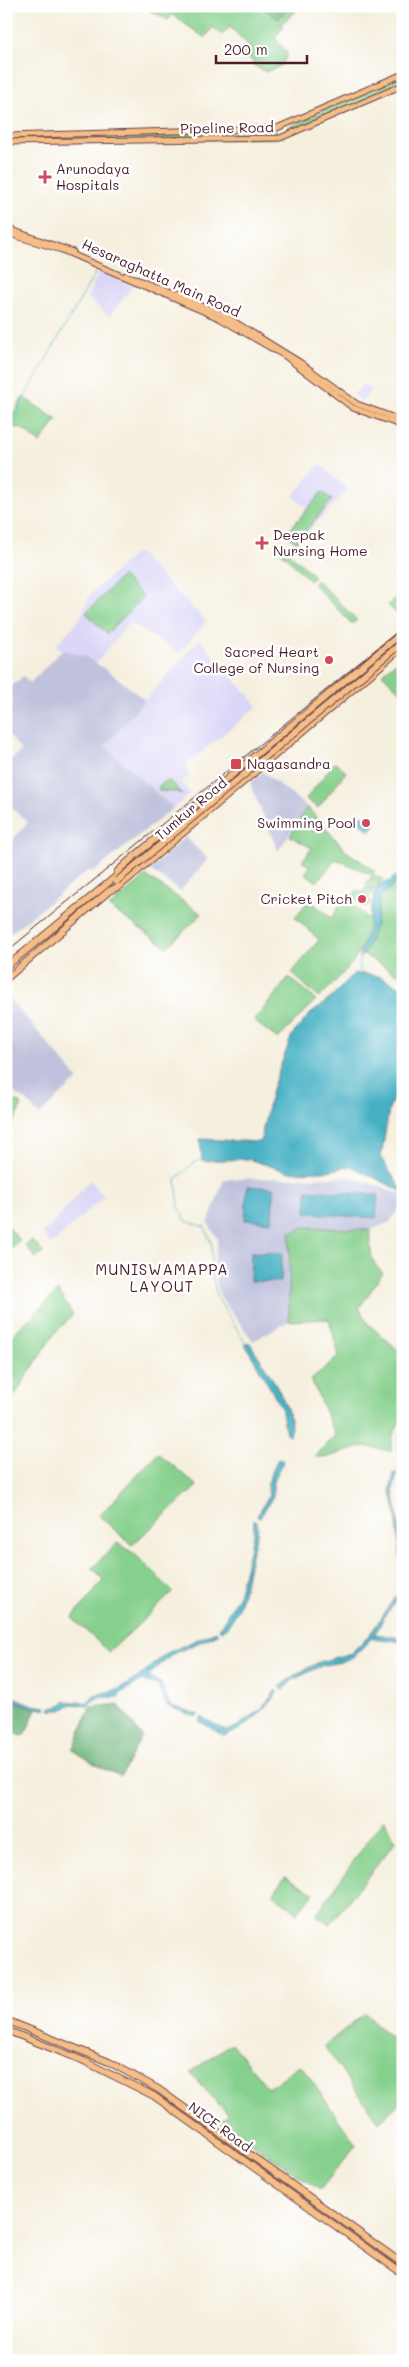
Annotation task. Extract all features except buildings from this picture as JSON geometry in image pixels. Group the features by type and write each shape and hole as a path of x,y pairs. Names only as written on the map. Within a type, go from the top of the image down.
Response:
{"highway":[{"name":"Tumkur Road","path":"118,877 118,871 130,860 403,632"},
{"path":"6,978 109,891 118,877 403,637"},
{"path":"6,967 403,642"},
{"name":"Tumkur Road","path":"109,891 127,880 403,646"},
{"path":"372,658 379,666"},
{"name":"NICE Road","path":"6,2020 109,2062 158,2089 403,2264"},
{"name":"NICE Road","path":"6,2030 84,2061 154,2096 403,2274"}],"main road":[{"name":"Pipeline Road","path":"6,136 277,128 403,74"},
{"name":"Pipeline Road","path":"6,142 280,138 403,85"},
{"name":"Hesaraghatta Main Road","path":"6,228 57,245 147,285 222,314 301,363 358,404 403,421"},
{"name":"Hesaraghatta Main Road","path":"6,233 62,250 219,318 284,356 354,408 403,426"}],"shaded area":[{"path":"100,271 133,286 109,316 87,297"},
{"path":"363,384 372,389 362,402 353,395"},
{"path":"320,464 348,490 295,544 285,534 307,508 293,496"},
{"path":"137,552 206,621 179,653 130,622 96,663 85,656 62,650 56,645 80,619 90,594"},
{"path":"199,639 258,706 186,765 189,776 181,782 190,794 173,808 105,746"},
{"path":"62,650 85,656 111,673 145,700 105,746 173,808 95,871 87,871 6,937 6,847 28,822 6,803 6,764 21,751 6,731 6,692 23,676 30,683"},
{"path":"263,772 307,807 278,851 250,783"},
{"path":"185,837 208,859 180,891 150,870"},
{"path":"8,997 78,1079 39,1115 27,1101 6,1088 6,998"},
{"path":"352,1177 403,1195 403,1202 390,1222 371,1230 303,1227 296,1232 290,1232 289,1321 253,1341 220,1296 213,1270 218,1239 208,1223 224,1179"},
{"path":"90,1180 104,1196 51,1245 43,1233 53,1224"}],"green space":[{"path":"141,6 294,6 297,10 281,24 284,26 275,38 288,54 281,66 265,72 253,65 253,62 244,54 249,46 230,27 222,35 213,27 205,38 173,15 168,20"},
{"path":"261,6 290,6 278,19"},
{"path":"403,76 403,84 289,133 288,127"},
{"path":"276,130 277,138 64,142 65,135 159,135"},
{"path":"23,397 57,420 40,443 21,428 6,426 6,411 15,412"},
{"path":"322,492 332,500 296,542 286,534"},
{"path":"279,547 284,548 314,576 310,581 280,551"},
{"path":"122,576 143,597 107,634 86,613"},
{"path":"317,580 357,620 352,624 313,584"},
{"path":"403,589 403,616 400,617 388,605"},
{"path":"396,662 403,668 403,694 382,674"},
{"path":"335,762 346,772 318,808 306,799"},
{"path":"170,781 183,795 176,792 159,791 159,786 164,782"},
{"path":"307,807 346,851 375,871 372,875 336,859 317,882 305,873 310,867 302,861 312,848 290,836"},
{"path":"373,875 383,879 374,890 366,883 370,878 373,880 371,878"},
{"path":"146,876 202,914 167,947 109,907"},
{"path":"403,877 403,977 364,955 376,924 380,897"},
{"name":"Cricket Pitch","path":"367,886 374,891 368,898 371,901 366,908 352,896 357,890 362,893"},
{"path":"345,898 370,920 367,933 352,963 319,998 292,973 319,940 295,917 309,900 332,918"},
{"path":"289,977 316,1000 278,1039 254,1021"},
{"path":"6,1095 22,1105 6,1138"},
{"path":"6,1224 20,1241 11,1249 6,1244"},
{"path":"303,1227 371,1230 373,1259 383,1273 359,1308 368,1324 403,1354 403,1415 393,1435 391,1451 364,1446 325,1458 315,1456 335,1435 311,1379 339,1356 329,1319 289,1321 290,1232 296,1232"},
{"path":"32,1240 43,1253 36,1258 25,1245"},
{"path":"58,1291 73,1315 54,1334 7,1407 6,1341"},
{"path":"158,1453 197,1486 132,1545 99,1516"},
{"path":"117,1543 135,1554 173,1592 109,1652 72,1618 104,1580 92,1568"},
{"path":"6,1699 36,1709 25,1735 21,1736 6,1728"},
{"path":"118,1704 142,1736 121,1776 101,1768 73,1750 90,1707"},
{"path":"383,1819 396,1841 330,1924 316,1915"},
{"path":"285,1876 314,1893 297,1913 273,1894"},
{"path":"365,2013 403,2049 403,2100 379,2122 324,2046"},
{"path":"231,2043 268,2088 301,2065 356,2145 320,2190 220,2122 229,2115 190,2073"}],"water":[{"name":"Swimming Pool","path":"362,815 375,825 370,831 357,821"},
{"path":"403,870 403,877 380,897 376,924 364,955 359,957 369,926 376,889 380,884 390,881"},
{"path":"354,973 379,976 403,988 403,1073 389,1110 381,1158 403,1192 351,1166 327,1171 289,1172 248,1159 202,1161 200,1139 260,1142 272,1089 292,1035 309,1015 331,998"},
{"path":"247,1186 274,1188 272,1222 245,1220"},
{"path":"307,1190 378,1195 376,1218 306,1213"},
{"path":"251,1252 282,1253 281,1282 250,1281"},
{"path":"250,1343 284,1401 291,1425 290,1436 286,1433 281,1407 245,1344"},
{"path":"278,1458 283,1461 273,1482 273,1496 260,1518 257,1516 269,1495 267,1485"},
{"path":"394,1473 397,1474 393,1490 402,1541 403,1563 401,1563 395,1507 390,1491"},
{"path":"254,1519 258,1525 243,1593 235,1614 222,1632 219,1629 238,1596 253,1535"},
{"path":"401,1589 403,1594 386,1614 375,1634 403,1638 403,1642 372,1638 353,1657 341,1662 321,1666 293,1680 283,1690 280,1687 293,1676 319,1662 351,1653 368,1637"},
{"path":"216,1631 218,1634 173,1654 148,1676 161,1683 170,1705 199,1715 196,1717 167,1706 157,1685 141,1681 120,1694 119,1697 96,1698 88,1706 72,1704 62,1710 50,1710 51,1707 56,1707 66,1701 87,1703 94,1695 119,1689 137,1678 167,1653"},
{"path":"276,1690 278,1692 261,1712 248,1724 232,1733 224,1736 199,1721 202,1717 226,1731 236,1727 261,1710"},
{"path":"6,1694 33,1705 47,1707 46,1710 31,1707 6,1697"}],"waterway":[{"path":"6,439 15,423 19,407 96,272"},
{"path":"361,955 359,962 361,972"},
{"path":"202,1159 195,1162 176,1179 179,1208 186,1221 205,1227 212,1245 211,1270 217,1297 247,1345"},
{"path":"275,1394 282,1411"},
{"path":"396,1475 401,1463 398,1444 403,1426"},
{"path":"88,1704 101,1696"}],"railway":[{"path":"6,952 403,627"}],"place":[{"name":"Arunodaya Hospitals","path":"45,177"},
{"name":"Deepak Nursing Home","path":"262,543"},
{"name":"Sacred Heart College of Nursing","path":"329,660"},
{"name":"Nagasandra","path":"236,764"},
{"name":"Swimming Pool","path":"366,823"},
{"name":"Cricket Pitch","path":"362,899"}],"district":[{"name":"MUNISWAMAPPA LAYOUT","path":"162,1278"}]}
